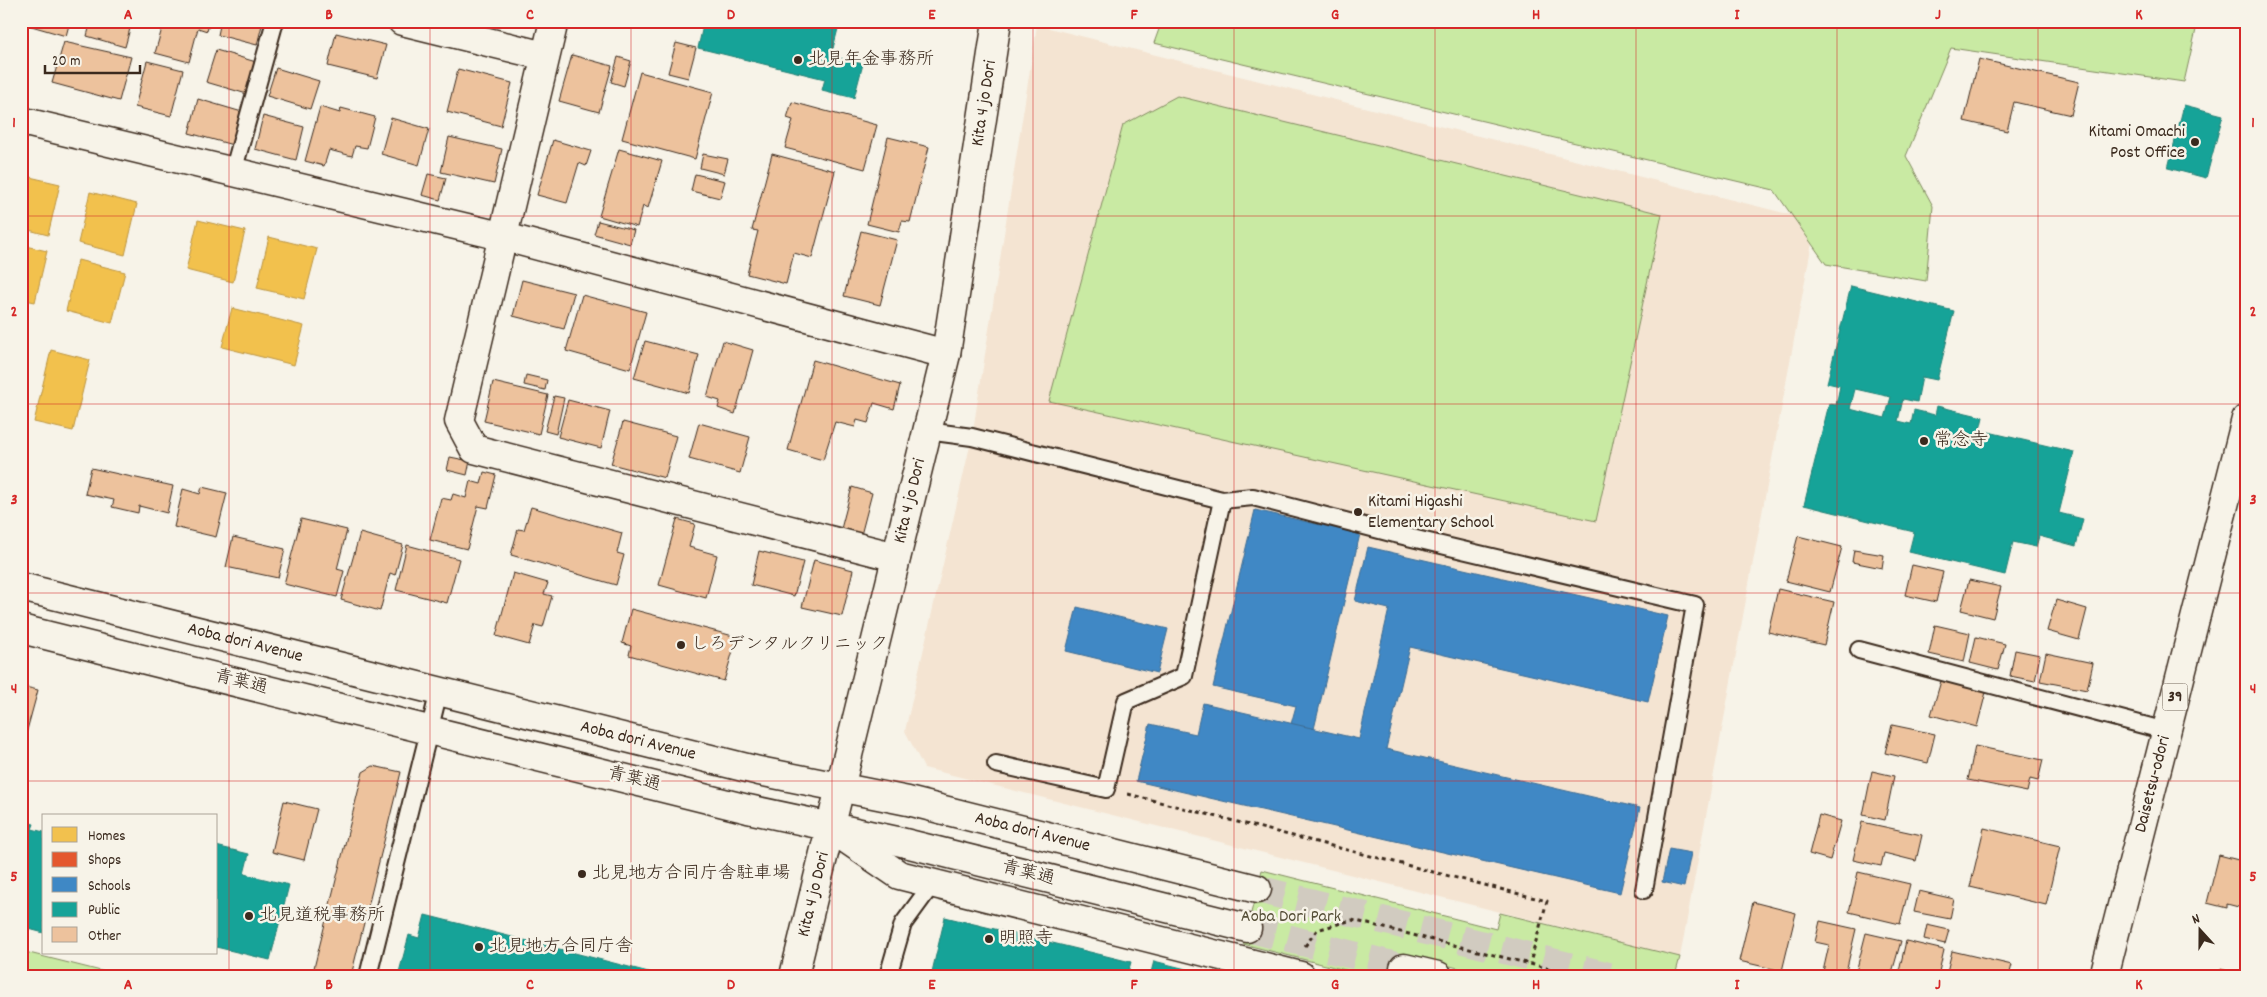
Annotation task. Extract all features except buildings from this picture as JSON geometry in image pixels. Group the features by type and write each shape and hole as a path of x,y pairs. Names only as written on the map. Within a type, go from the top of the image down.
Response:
{"main road":[{"path":"402,21 545,56"},
{"path":"554,21 501,236 459,421 474,449 896,557"},
{"name":"Kita 4 jo Dori","path":"794,976 946,354 997,21"},
{"path":"21,121 501,236 946,354"},
{"name":"Daisetsu-odori","path":"2104,976 2246,419"},
{"name":"Aoba dori Avenue","path":"21,587 750,769 908,801 1257,889"},
{"name":"青葉通","path":"21,628 830,828 906,844 1247,928"},
{"path":"830,828 900,875 1301,976"},
{"path":"1404,968 1438,976"}],"lane":[{"path":"234,172 275,21"},
{"path":"928,431 972,438 1222,500 1253,497 1395,534 1695,605 1644,890"},
{"path":"996,764 1106,789 1126,701 1184,676 1222,500"},
{"path":"1859,650 2166,732"},
{"path":"368,976 439,691"},
{"path":"888,976 903,924 932,883"}],"path":[{"path":"1106,789 1547,901 1530,963"}],"shaded area":[{"name":"Kitami Higashi Elementary School","path":"1037,25 1816,221 1680,957 924,768 905,731 972,437"}],"green space":[{"path":"1162,21 2198,21 2184,82 1951,48 1906,156 1933,206 1926,281 1826,264 1774,190 1154,43"},
{"path":"1177,96 1662,214 1596,521 1049,401 1123,125"},
{"name":"Aoba Dori Park","path":"1262,870 1496,929 1500,913 1680,957 1675,976 1489,976 1407,955 1402,976 1369,976 1243,944"},
{"path":"21,951 117,975 21,976"}],"tunnel":[{"path":"1257,889 1609,976"},
{"path":"1247,928 1404,968"}],"place":[{"name":"北見年金事務所","path":"798,60"},
{"name":"Kitami Omachi Post Office","path":"2195,142"},
{"name":"常念寺","path":"1924,441"},
{"name":"Kitami Higashi Elementary School","path":"1358,512"},
{"name":"しろデンタルクリニック","path":"681,645"},
{"name":"北見地方合同庁舎駐車場","path":"582,874"},
{"name":"北見道税事務所","path":"249,916"},
{"name":"明照寺","path":"989,939"},
{"name":"北見地方合同庁舎","path":"479,947"}]}
